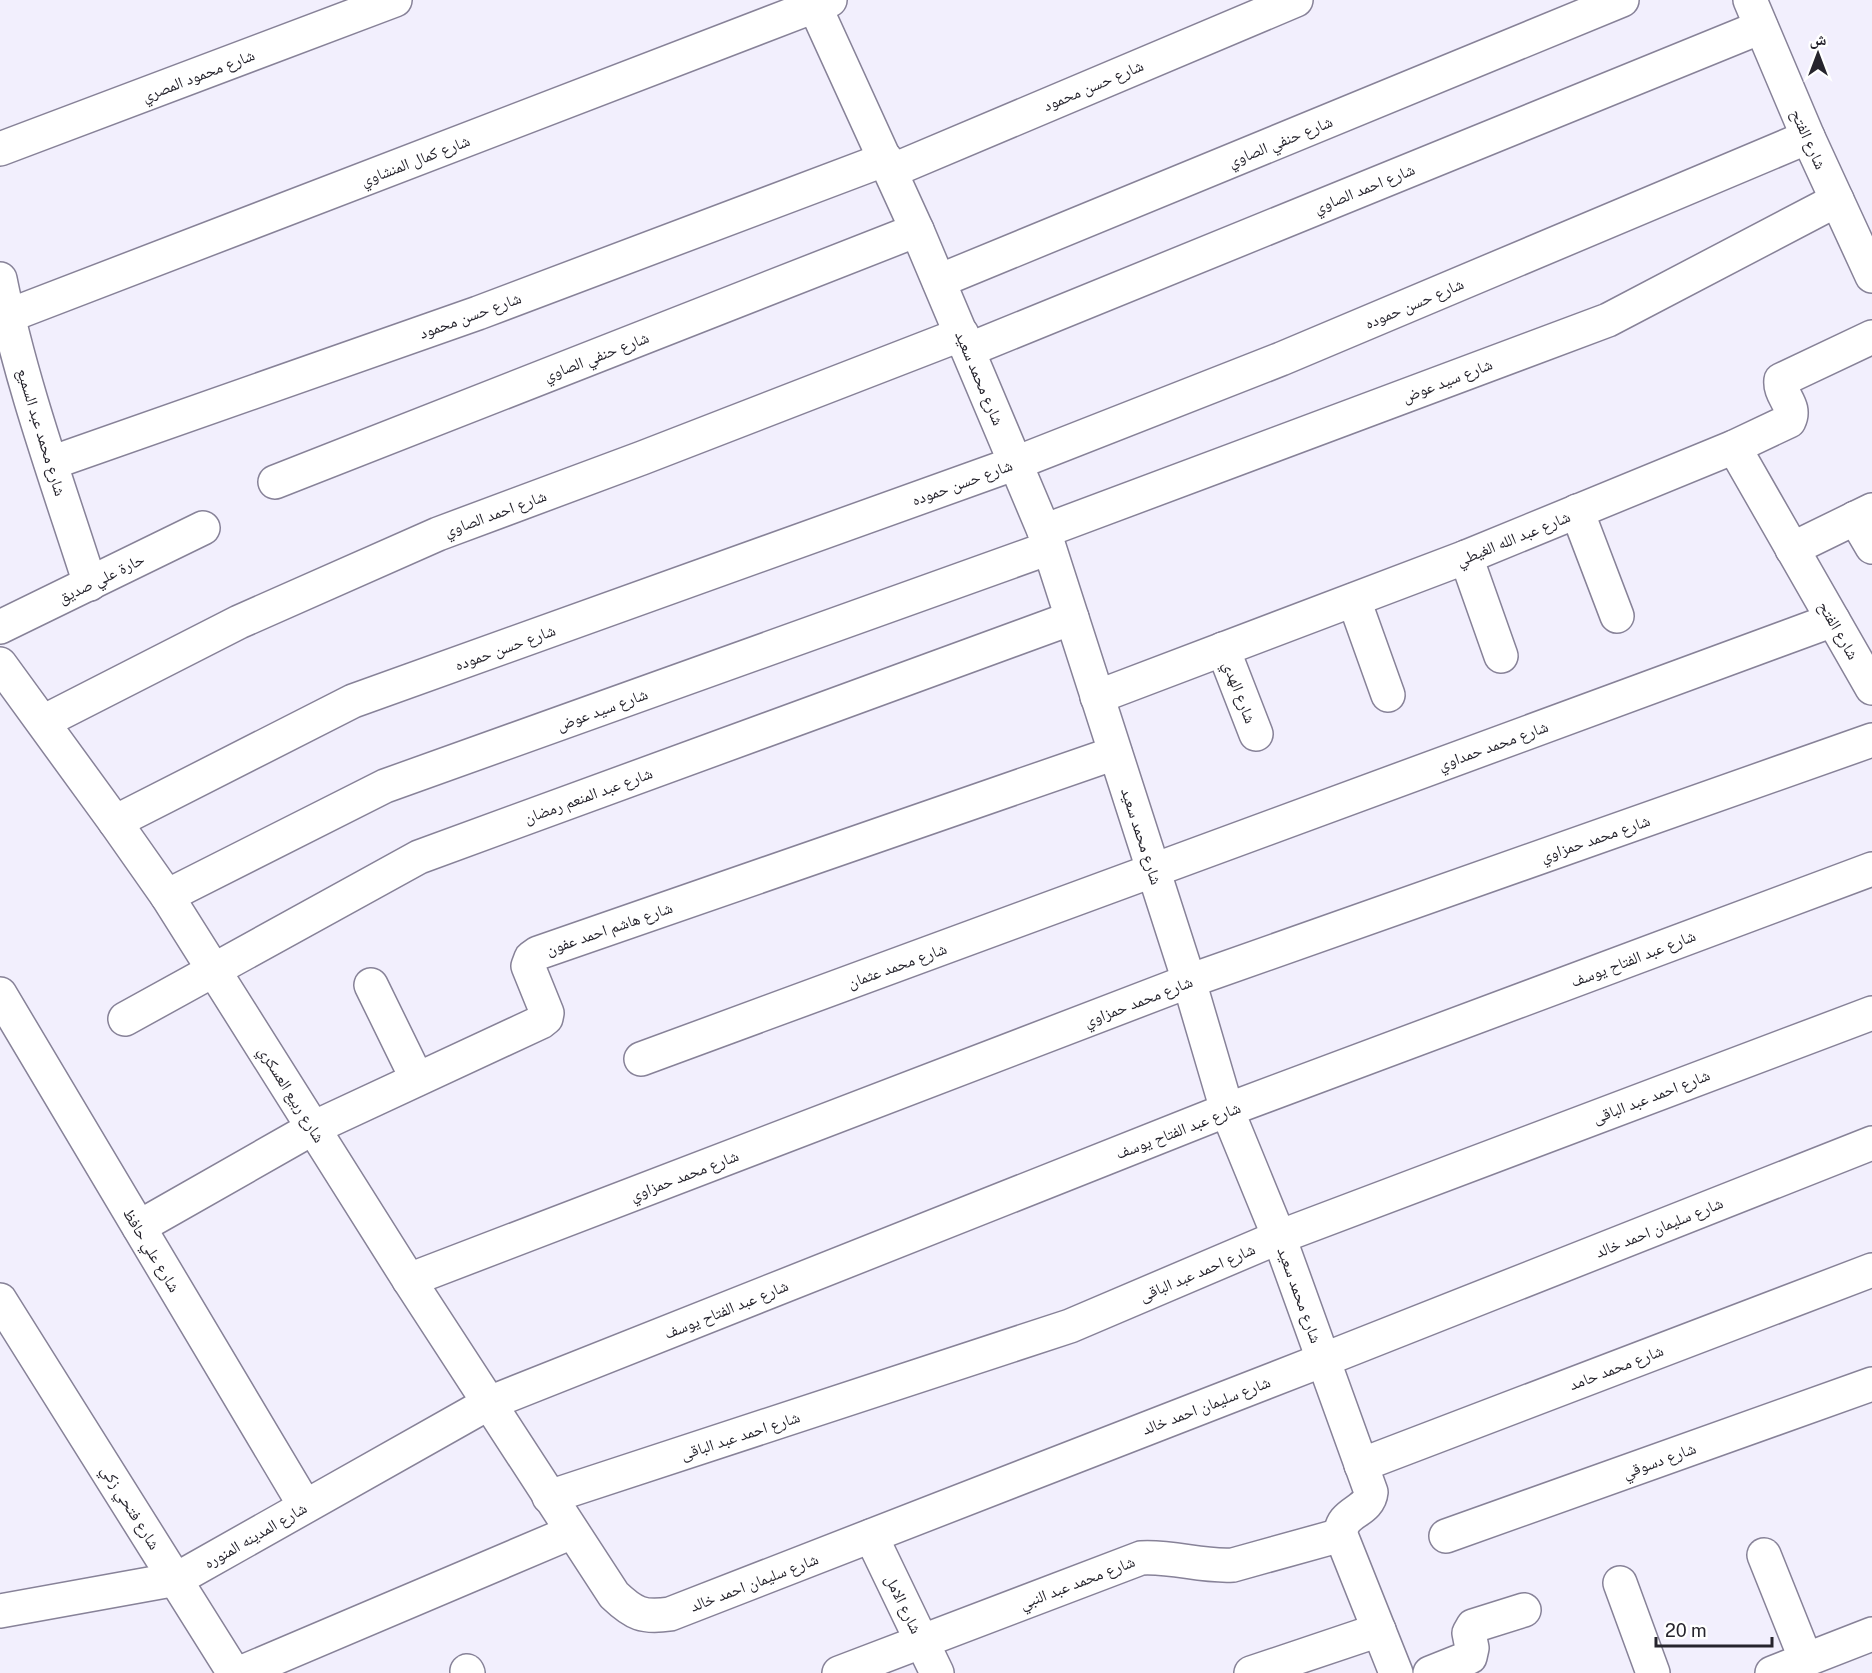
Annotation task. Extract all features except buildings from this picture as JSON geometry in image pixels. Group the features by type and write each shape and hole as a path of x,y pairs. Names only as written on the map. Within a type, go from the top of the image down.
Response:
{"street":[{"name":"شارع محمود المصري","path":"0,149 395,0"},
{"name":"شارع حسن محمود","path":"51,463 888,165 1296,0"},
{"name":"شارع حنفي الصاوي","path":"939,281 1622,0"},
{"name":"شارع محمد سعيد","path":"819,2 965,342 1046,539 1189,981 1227,1110 1279,1237 1371,1492 1368,1502 1345,1520 1341,1526 1341,1535"},
{"name":"شارع كمال المنشاوي","path":"4,317 819,2"},
{"name":"شارع الفتح","path":"1755,13 1808,137 1872,276"},
{"name":"شارع احمد الصاوي","path":"43,722 239,622 438,534 965,342 1755,13"},
{"name":"شارع حسن حموده","path":"115,822 352,701 1016,463 1292,355 1808,137"},
{"name":"شارع سيد عوض","path":"167,896 386,786 1046,539 1608,320 1837,200"},
{"name":"شارع حنفي الصاوي","path":"275,482 917,230"},
{"name":"شارع محمد عبد السميع","path":"0,279 4,317 90,584"},
{"name":"شارع عبد الله الغيطي","path":"1097,697 1466,558 1734,447 1789,421 1792,414 1791,407 1780,384 1785,378 1872,337"},
{"name":"شارع الفتح","path":"1734,447 1872,688"},
{"path":"1577,511 1617,616"},
{"path":"1792,549 1863,514 1872,547"},
{"name":"حارة علي صديق","path":"0,627 203,528"},
{"path":"1466,558 1501,656"},
{"path":"1354,600 1388,695"},
{"name":"شارع عبد المنعم رمضان","path":"125,1019 419,857 1072,618"},
{"name":"شارع محمد حمداوي","path":"1153,870 1833,620"},
{"name":"شارع الهدي","path":"1223,649 1256,734"},
{"name":"شارع ربيع العسكري","path":"1,668 43,722 167,896 572,1532"},
{"name":"شارع محمد حمزاوي","path":"410,1280 1189,981 1872,740"},
{"name":"شارع هاشم احمد عفون","path":"139,1227 313,1128 546,1018 546,1007 528,966 531,958 538,952 1115,753"},
{"name":"شارع عبد الفتاح يوسف","path":"489,1403 1227,1110 1872,869"},
{"name":"شارع محمد عثمان","path":"641,1059 1153,870"},
{"path":"372,985 417,1079"},
{"name":"شارع علي حافظ","path":"0,994 305,1506"},
{"name":"شارع احمد عبد الباقى","path":"549,1497 1071,1326 1279,1237 1872,1013"},
{"name":"شارع سليمان احمد خالد","path":"572,1532 614,1595 629,1610 649,1617 670,1614 1872,1143"},
{"name":"شارع محمد حامد","path":"1361,1465 1872,1270"},
{"name":"شارع فتحي زكي","path":"0,1300 14,1346 177,1579 234,1673"},
{"name":"شارع دسوقي","path":"1446,1536 1872,1384"},
{"name":"شارع المدينه المنوره","path":"0,1611 177,1579 489,1403"},
{"path":"240,1673 572,1532"},
{"path":"1341,1535 1396,1673"},
{"name":"شارع محمد عبد النبي","path":"839,1673 1141,1558 1161,1557 1206,1565 1233,1565 1341,1535"},
{"name":"شارع الامل","path":"871,1536 937,1673"},
{"path":"1764,1555 1806,1660"},
{"path":"1620,1583 1653,1673"},
{"path":"1430,1673 1470,1657 1472,1648 1468,1633 1473,1626 1524,1610"},
{"path":"1251,1673 1379,1630"},
{"path":"1772,1673 1872,1634"}]}
